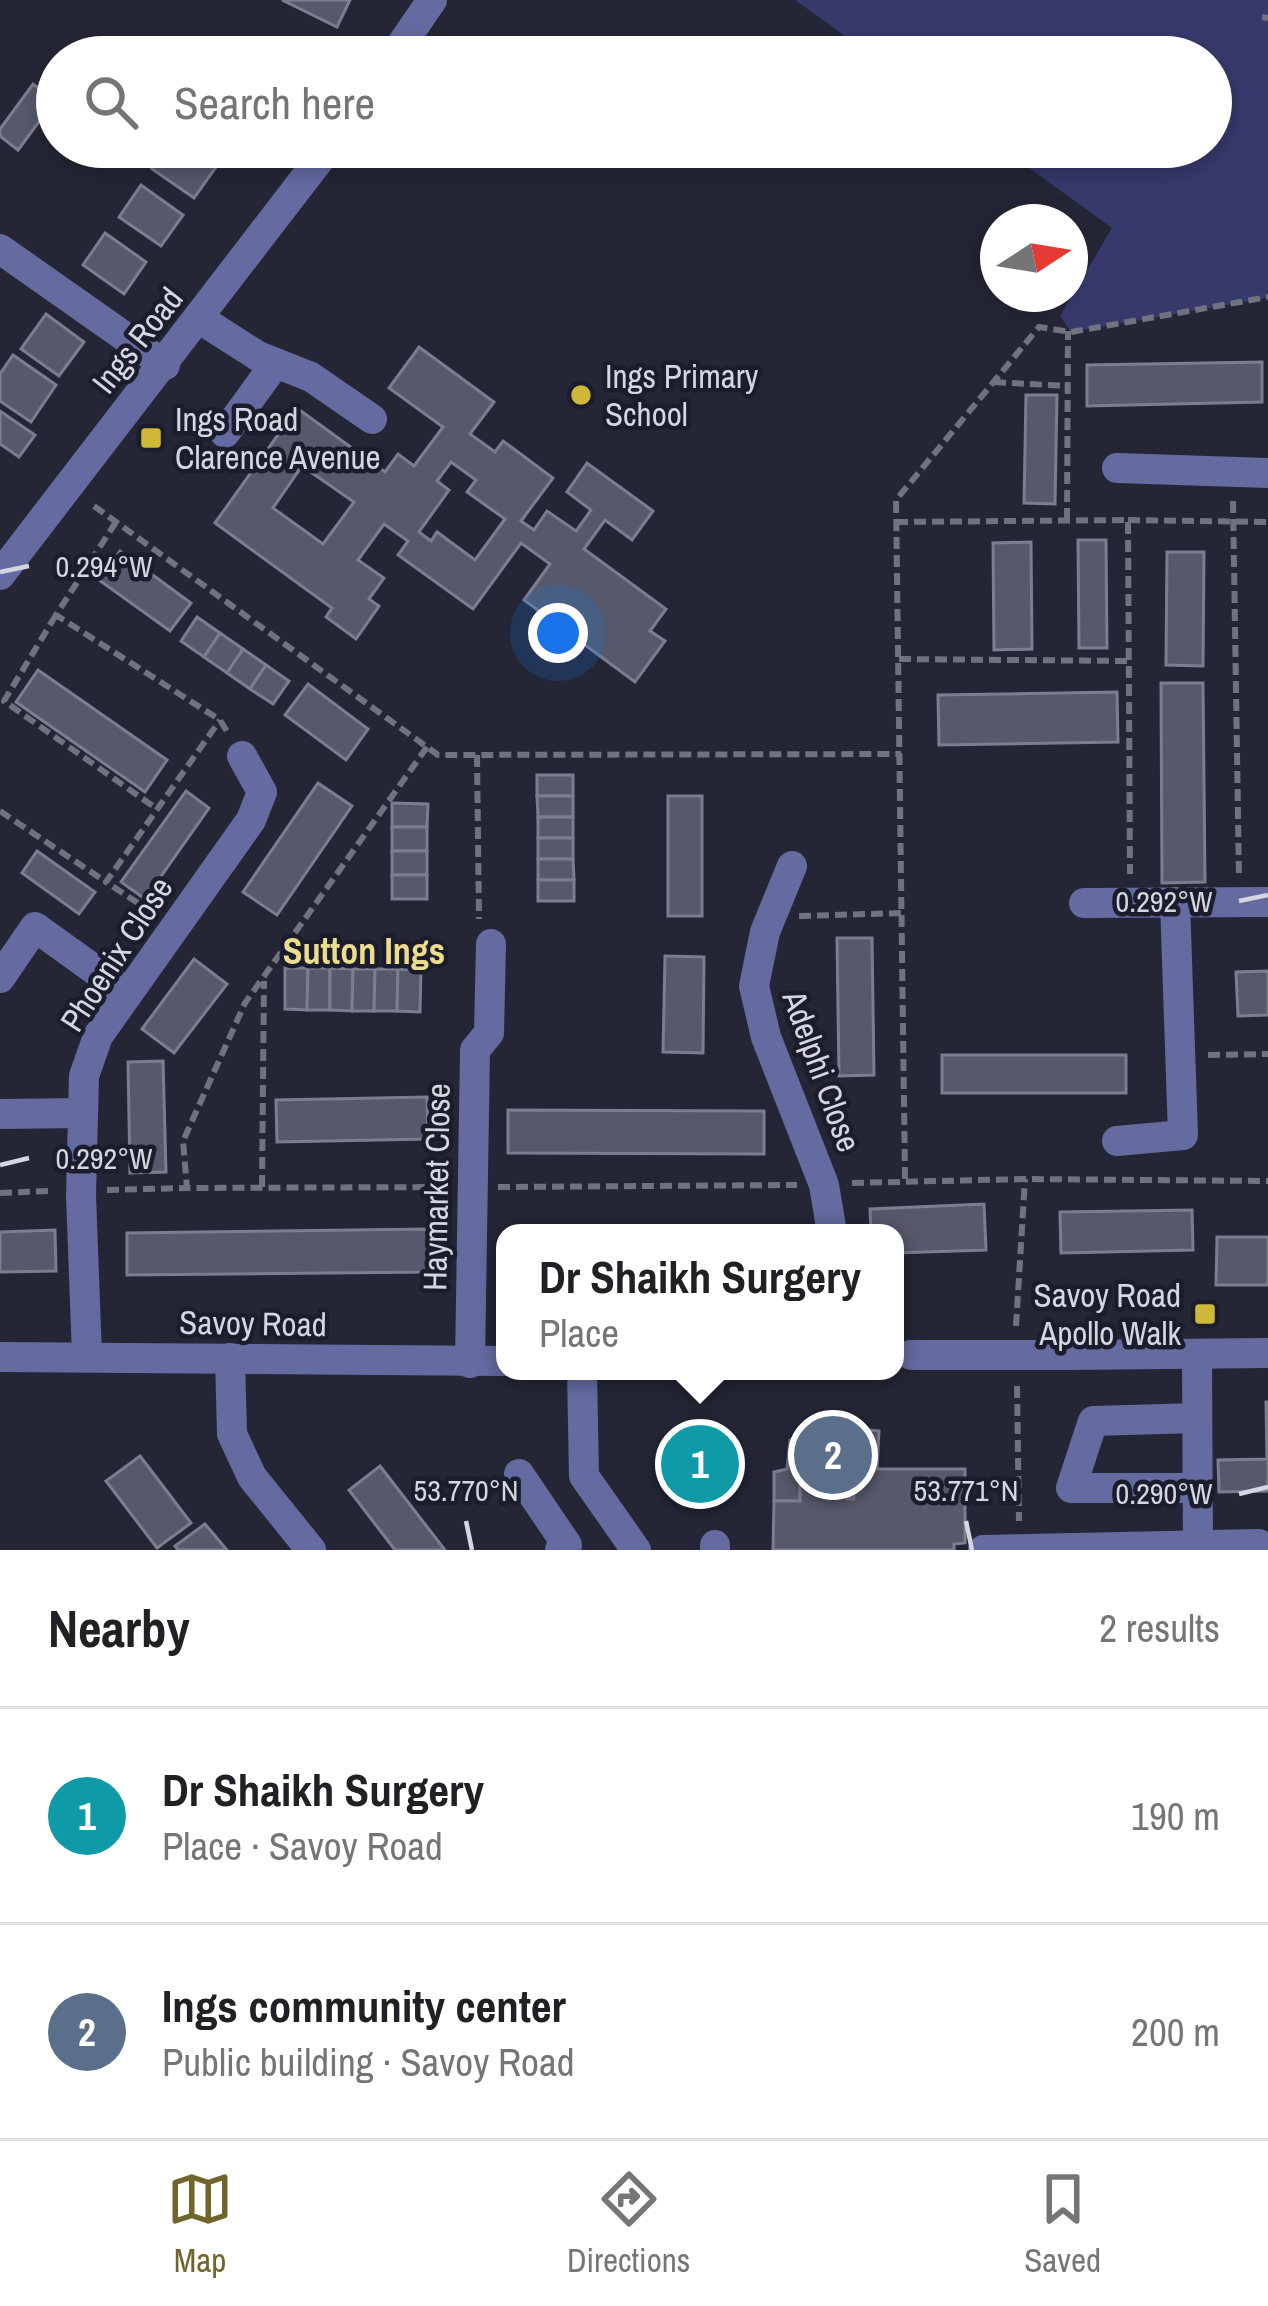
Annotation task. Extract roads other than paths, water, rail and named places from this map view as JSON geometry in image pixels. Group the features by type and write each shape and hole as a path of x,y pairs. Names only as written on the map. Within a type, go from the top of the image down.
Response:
{"street":[{"path":"407,36 432,0"},
{"name":"Ings Road","path":"0,575 313,168"},
{"path":"0,248 165,365"},
{"path":"200,319 275,364 311,377 372,419"},
{"path":"225,433 275,364"},
{"path":"1117,468 1268,473"},
{"name":"Phoenix Close","path":"87,1357 84,1076 98,1036 251,820 262,792 242,756"},
{"name":"Adelphi Close","path":"792,866 771,917 754,986 766,1037 824,1185 830,1224"},
{"path":"1117,1141 1183,1135 1175,902"},
{"path":"1084,903 1254,902"},
{"path":"0,978 34,927 127,993"},
{"name":"Haymarket Close","path":"470,1363 475,1050 489,1033 491,944"},
{"path":"0,1114 83,1113"},
{"path":"904,1355 1268,1354"},
{"path":"1197,1355 1198,1548"},
{"name":"Savoy Road","path":"0,1358 496,1362"},
{"path":"230,1358 232,1434 252,1477 311,1550"},
{"path":"582,1380 584,1476 636,1550"},
{"path":"1197,1418 1093,1421 1071,1488 1198,1488"},
{"path":"519,1474 566,1548"},
{"path":"983,1550 1258,1544"}],"place":[{"name":"Ings Primary School","path":"581,395"},
{"name":"Ings Road Clarence Avenue","path":"151,438"},
{"name":"Savoy Road Apollo Walk","path":"1205,1314"},
{"name":"Ings community center","path":"833,1455"},
{"name":"Dr Shaikh Surgery","path":"700,1464"}],"district":[{"name":"Sutton Ings","path":"364,951"}]}
